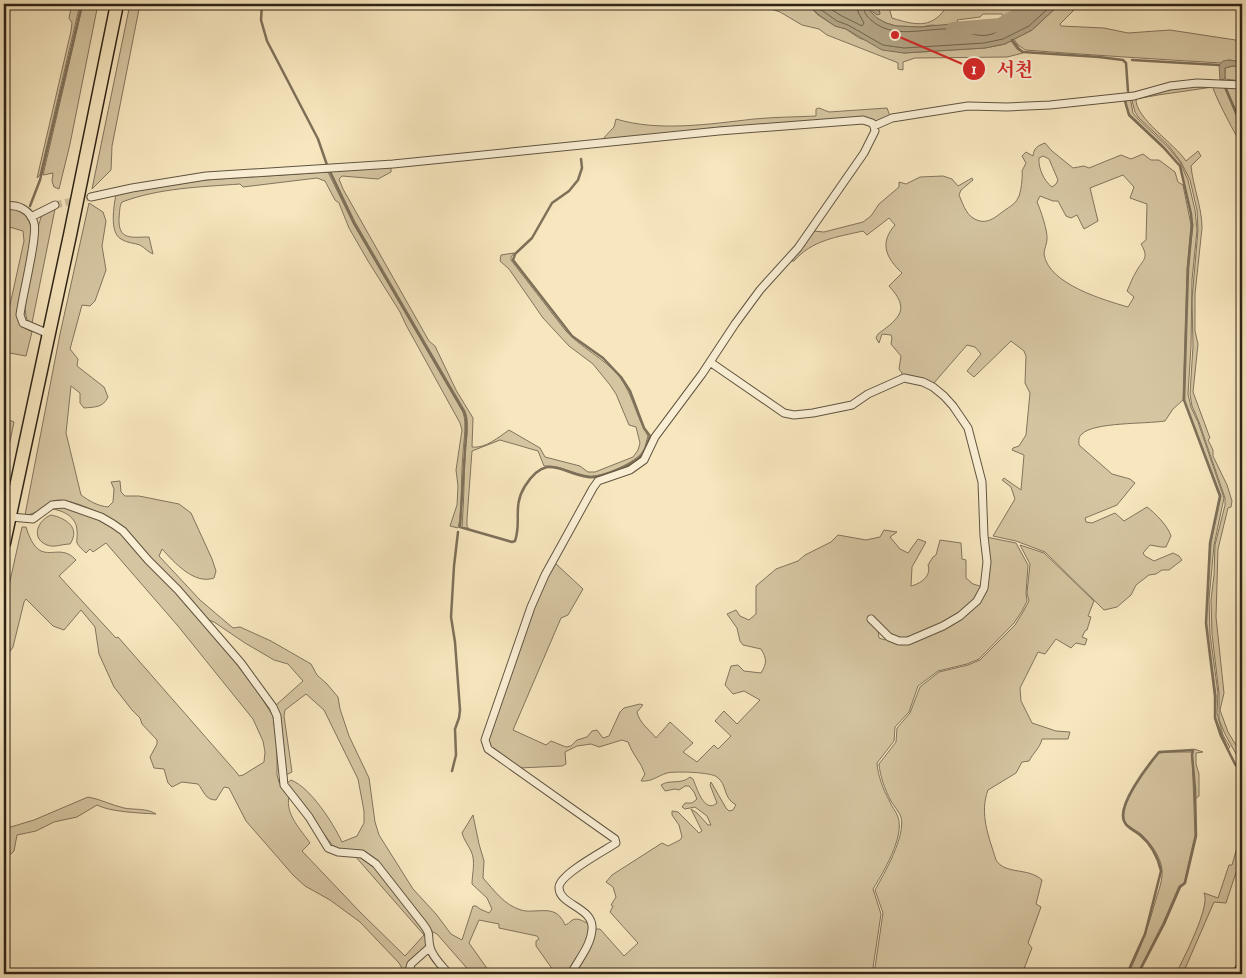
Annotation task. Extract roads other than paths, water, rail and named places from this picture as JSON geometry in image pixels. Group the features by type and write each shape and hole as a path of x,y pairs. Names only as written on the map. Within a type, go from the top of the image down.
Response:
{"highway":[{"path":"4,543 117,4"}],"street":[{"path":"874,126 892,118 968,106 1050,105 1134,96 1170,86 1197,83 1242,85"},
{"path":"91,197 206,176 393,164 748,129 863,120 874,126"},
{"path":"571,974 585,952 591,938 591,920 564,899 559,886 563,878 575,868 616,843 615,839 497,756 488,749 485,740 531,607 545,575 593,488 598,481 630,470 644,460 655,437 710,362 735,324 760,290 798,248 822,216 864,153 875,131 874,126"},
{"path":"4,206 17,205 27,211 35,224 20,315 23,323 49,334"},
{"path":"31,217 55,205"},
{"path":"710,362 784,413 804,414 852,405 868,394 904,378 922,382 933,387 953,406 964,422 970,434 982,482 987,562 984,588 977,601 960,616 943,626 908,641 899,641 889,637 871,619"},
{"path":"10,517 33,519 52,505 64,504 101,517 123,531 220,638 273,707 277,716 284,784 328,848 338,852 362,854 376,864 429,933 430,947 438,961 449,974"},
{"path":"408,974 411,964 430,947"}],"water":[{"path":"807,4 878,4 880,14 877,15 866,7 877,18 896,26 921,27 951,24 980,31 991,29 1028,4 1060,4 1032,30 1005,44 985,48 904,53 882,50 846,29 835,26"},
{"path":"1223,61 1242,62 1242,67 1233,66 1225,68 1225,79 1220,80 1219,65"}],"waterway":[{"path":"30,206 40,180 82,4"},
{"path":"262,4 261,20 267,41 318,139 327,165"},
{"path":"953,29 1000,25 1036,4"},
{"path":"1012,40 1023,52 1123,60 1126,63 1128,91"},
{"path":"1132,60 1219,65"},
{"path":"1225,87 1242,127"},
{"path":"1125,101 1129,115 1180,166 1191,214 1184,400 1220,496 1210,543 1206,623 1215,696 1215,718 1221,736 1235,764 1242,773"},
{"path":"330,172 354,223 464,412 466,434 460,527 512,542 515,541 517,534 518,507 521,494 525,486 540,470 554,467 588,477 608,474 640,457 645,450 650,436 644,428 630,391 621,377 603,358 572,336 513,260 515,254 532,238 552,203 569,191 578,180 582,168 581,159"},
{"path":"452,771 456,755 455,729 460,710 455,642 451,617 458,532"},
{"path":"1130,967 1145,934 1161,871 1151,847 1125,823 1123,816 1124,807 1134,786 1159,752 1193,750 1196,836 1185,883 1180,887 1164,924 1138,974"},
{"path":"1232,974 1242,956"}],"tunnel":[{"path":"55,205 91,197"}],"place":[{"name":"서천","path":"895,35"}]}
